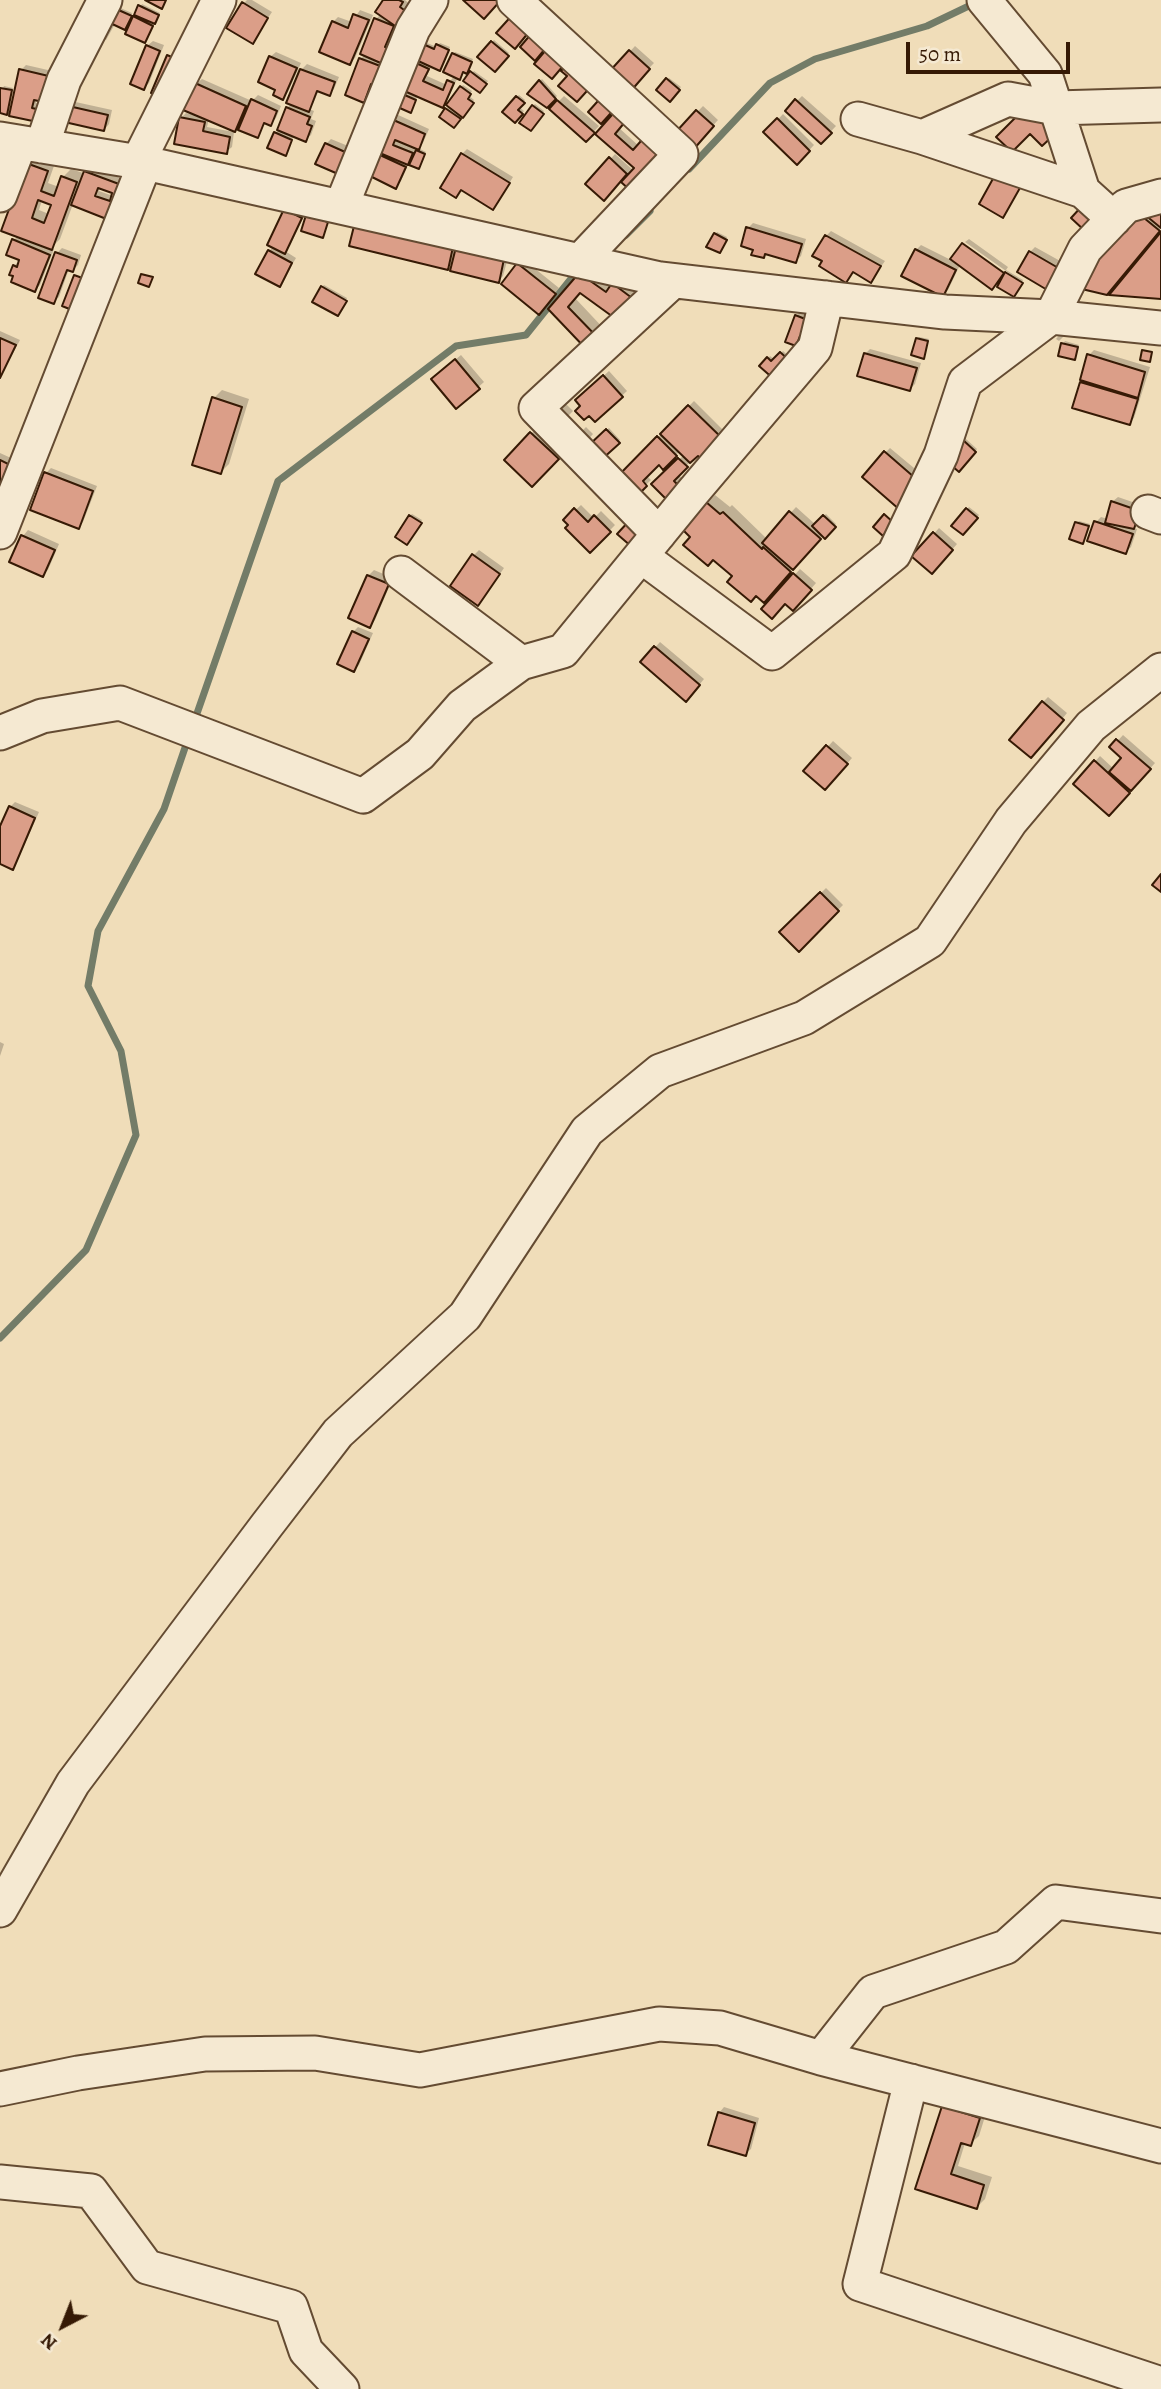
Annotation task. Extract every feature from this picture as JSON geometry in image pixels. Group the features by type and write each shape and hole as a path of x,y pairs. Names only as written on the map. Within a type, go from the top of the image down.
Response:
{"street":[{"path":"0,195 21,143 64,80 105,0"},
{"path":"0,532 142,162 219,0"},
{"path":"341,207 413,29 431,0"},
{"path":"514,0 681,154 580,261"},
{"path":"984,0 1045,74 1083,191"},
{"path":"922,137 1008,99 1056,108 1161,105"},
{"path":"858,119 922,137 1083,191 1114,219"},
{"path":"21,143 142,162 673,281 945,312 1051,317 1161,328"},
{"path":"673,281 536,408 650,545 772,653 894,554 941,455 965,382 1051,317 1085,249 1126,206 1161,196"},
{"path":"0,733 41,716 120,703 363,796 420,754 462,706 521,663 563,651 815,348 827,298"},
{"path":"401,573 521,663"},
{"path":"0,1910 73,1783 267,1525 338,1433 465,1316 587,1131 660,1071 804,1018 930,941 1011,821 1091,726 1161,670"},
{"path":"821,2058 873,1992 1006,1947 1056,1902 1161,1916"},
{"path":"0,2089 78,2073 205,2054 315,2053 420,2070 659,2024 720,2028 821,2058 1161,2147"},
{"path":"911,2081 860,2284 1158,2383 1157,2389"},
{"path":"0,2182 92,2191 147,2267 291,2307 306,2351 342,2389"}],"building":[{"path":"145,0 166,0 162,9"},
{"path":"383,0 403,2 400,7 411,15 401,30 375,12"},
{"path":"463,0 501,0 484,19"},
{"path":"242,2 268,18 253,44 226,28"},
{"path":"138,5 159,15 155,24 134,15"},
{"path":"114,8 132,16 125,30 108,22"},
{"path":"515,12 533,27 515,49 496,33"},
{"path":"353,14 369,20 350,65 319,52 332,21 348,28"},
{"path":"133,16 153,26 145,43 125,34"},
{"path":"374,18 394,26 385,47 399,52 392,68 360,54"},
{"path":"531,34 550,43 535,61 520,47"},
{"path":"491,41 509,56 495,72 477,57"},
{"path":"423,44 434,49 436,44 449,50 440,71 416,60"},
{"path":"551,44 569,59 552,79 534,64"},
{"path":"146,45 160,51 144,90 130,84"},
{"path":"629,50 650,69 630,92 608,73"},
{"path":"452,53 472,62 467,74 463,72 460,80 443,72"},
{"path":"167,55 181,61 165,99 151,93"},
{"path":"269,56 297,68 283,100 273,95 275,90 258,82"},
{"path":"359,58 391,70 385,88 371,84 364,103 345,95"},
{"path":"570,60 595,82 577,102 558,86 567,76 561,71"},
{"path":"414,62 429,69 423,81 443,90 447,80 454,83 443,108 402,90"},
{"path":"19,69 57,78 52,104 34,100 32,108 50,112 47,124 9,116"},
{"path":"300,69 335,82 330,96 317,91 309,112 286,103"},
{"path":"470,71 487,84 480,93 463,81"},
{"path":"666,78 680,90 670,102 656,90"},
{"path":"539,80 556,99 547,108 527,94"},
{"path":"195,83 246,106 235,132 183,110"},
{"path":"460,86 471,94 468,99 474,103 463,118 446,105"},
{"path":"0,88 12,90 7,115 0,113"},
{"path":"398,92 416,100 411,113 393,105"},
{"path":"606,92 619,104 601,124 588,112"},
{"path":"516,96 525,103 518,110 523,114 515,123 502,112"},
{"path":"251,99 277,111 271,126 264,123 258,138 238,130"},
{"path":"795,99 832,133 821,144 785,111"},
{"path":"557,100 595,133 586,142 549,109"},
{"path":"64,105 108,115 104,131 60,121"},
{"path":"532,105 544,114 531,131 519,123"},
{"path":"1028,105 1056,133 1042,146 1030,134 1012,152 996,137"},
{"path":"286,107 310,117 307,124 312,126 306,142 277,130"},
{"path":"619,107 630,116 615,134 633,150 648,133 668,151 632,192 621,182 634,168 595,134"},
{"path":"445,108 461,119 454,128 439,117"},
{"path":"696,110 714,126 693,150 675,133"},
{"path":"179,117 205,122 203,131 230,137 227,154 174,144"},
{"path":"389,118 425,134 419,150 395,140 393,145 413,153 408,165 375,151"},
{"path":"777,118 810,151 797,165 763,132"},
{"path":"274,132 292,140 286,156 267,148"},
{"path":"325,143 354,156 345,177 315,164"},
{"path":"416,150 425,154 419,169 409,165"},
{"path":"461,153 510,183 493,210 461,190 456,198 440,188"},
{"path":"380,155 406,167 396,189 370,176"},
{"path":"609,157 627,174 604,201 585,184"},
{"path":"26,163 48,171 41,191 54,196 61,176 77,182 52,250 1,231","holes":["38,200 51,205 44,223 32,218"]},
{"path":"1000,166 1025,179 1003,218 979,204"},
{"path":"84,171 127,187 114,222 71,205","holes":["98,188 112,193 110,201 95,196"]},
{"path":"1082,206 1096,220 1085,231 1071,218"},
{"path":"1161,207 1161,228 1144,214"},
{"path":"284,209 302,218 285,254 267,245"},
{"path":"1133,209 1160,231 1107,295 1069,286"},
{"path":"306,215 328,222 323,238 301,231"},
{"path":"355,222 453,247 448,270 349,246"},
{"path":"746,227 802,244 796,263 765,254 764,258 751,255 753,250 741,246"},
{"path":"1161,232 1161,299 1109,295"},
{"path":"714,233 727,240 720,253 706,247"},
{"path":"825,235 881,266 871,283 853,272 846,283 819,266 822,261 812,256"},
{"path":"12,239 50,255 35,292 11,282 13,276 9,275 13,265 17,267 19,260 6,255"},
{"path":"962,243 1004,273 992,290 950,259"},
{"path":"456,247 504,259 499,283 450,271"},
{"path":"915,249 956,270 943,297 901,276"},
{"path":"268,250 292,263 280,287 255,274"},
{"path":"1029,251 1067,273 1054,294 1017,272"},
{"path":"55,252 77,260 73,272 67,270 54,304 38,298"},
{"path":"517,263 556,294 539,315 501,284"},
{"path":"1005,272 1023,283 1014,297 997,287"},
{"path":"579,273 606,292 612,283 636,301 620,322 580,293 568,307 601,341 589,352 548,309"},
{"path":"141,274 153,277 149,287 138,283"},
{"path":"74,275 88,280 77,312 62,306"},
{"path":"321,286 347,301 338,316 312,302"},
{"path":"795,315 818,324 812,340 800,336 796,346 785,342"},
{"path":"0,338 16,345 0,378"},
{"path":"916,338 928,341 924,359 911,355"},
{"path":"1061,343 1078,347 1075,360 1058,356"},
{"path":"1142,350 1152,352 1150,362 1140,360"},
{"path":"780,352 791,362 775,380 759,366 767,357 771,361"},
{"path":"864,353 917,368 910,391 857,376"},
{"path":"1087,354 1145,372 1138,398 1080,380"},
{"path":"455,359 480,389 456,409 431,379"},
{"path":"603,375 623,397 595,422 589,416 584,420 575,411 580,406 575,400"},
{"path":"1080,382 1138,399 1130,425 1072,408"},
{"path":"212,397 242,407 221,474 192,465"},
{"path":"688,405 724,440 703,461 698,456 690,463 660,434"},
{"path":"606,429 620,443 601,460 588,446"},
{"path":"530,432 559,459 532,487 504,460"},
{"path":"657,436 677,456 663,470 659,465 643,481 647,486 637,496 618,476"},
{"path":"963,440 976,452 959,472 945,460"},
{"path":"884,451 922,484 900,510 862,477"},
{"path":"678,458 688,467 674,481 682,489 669,502 651,484"},
{"path":"0,460 18,469 9,487 0,482"},
{"path":"44,472 93,491 79,529 30,510"},
{"path":"1111,501 1140,511 1134,529 1105,523"},
{"path":"706,502 720,514 723,512 791,572 764,603 756,596 751,602 727,582 732,576 713,560 708,566 683,545 690,537 682,529"},
{"path":"574,508 588,522 594,515 611,532 590,553 565,528 568,525 563,520"},
{"path":"966,508 978,518 963,535 951,526"},
{"path":"789,511 821,539 793,570 762,543"},
{"path":"884,514 894,523 883,536 873,527"},
{"path":"409,515 422,523 407,545 395,537"},
{"path":"823,515 836,527 825,539 812,526"},
{"path":"630,520 645,534 632,547 617,534"},
{"path":"1094,521 1133,534 1126,554 1087,541"},
{"path":"1075,522 1089,526 1083,544 1069,539"},
{"path":"933,532 953,550 932,574 911,556"},
{"path":"21,535 55,550 43,577 9,562"},
{"path":"472,554 500,574 478,606 450,586"},
{"path":"793,573 812,590 793,611 785,604 772,619 761,609"},
{"path":"367,575 389,584 370,628 348,618"},
{"path":"352,631 369,639 354,672 337,664"},
{"path":"654,646 700,685 686,702 640,662"},
{"path":"1042,701 1064,720 1031,758 1009,740"},
{"path":"1116,739 1151,769 1131,791 1109,772 1121,758 1109,747"},
{"path":"826,745 848,764 825,790 803,771"},
{"path":"1094,760 1130,793 1109,816 1073,784"},
{"path":"9,806 35,818 13,870 0,864 0,826"},
{"path":"1161,874 1161,892 1152,885"},
{"path":"820,892 839,911 799,952 779,932"},
{"path":"942,2106 980,2118 971,2146 961,2143 951,2174 984,2185 977,2209 915,2189"},
{"path":"718,2112 755,2123 746,2156 708,2145"}],"waterway":[{"path":"689,169 770,83 815,59 927,26 977,2"},
{"path":"626,235 650,211"},
{"path":"194,722 278,481 456,346 526,335 574,275"},
{"path":"0,1338 86,1250 136,1135 121,1051 88,986 98,931 164,809 188,739"}]}
